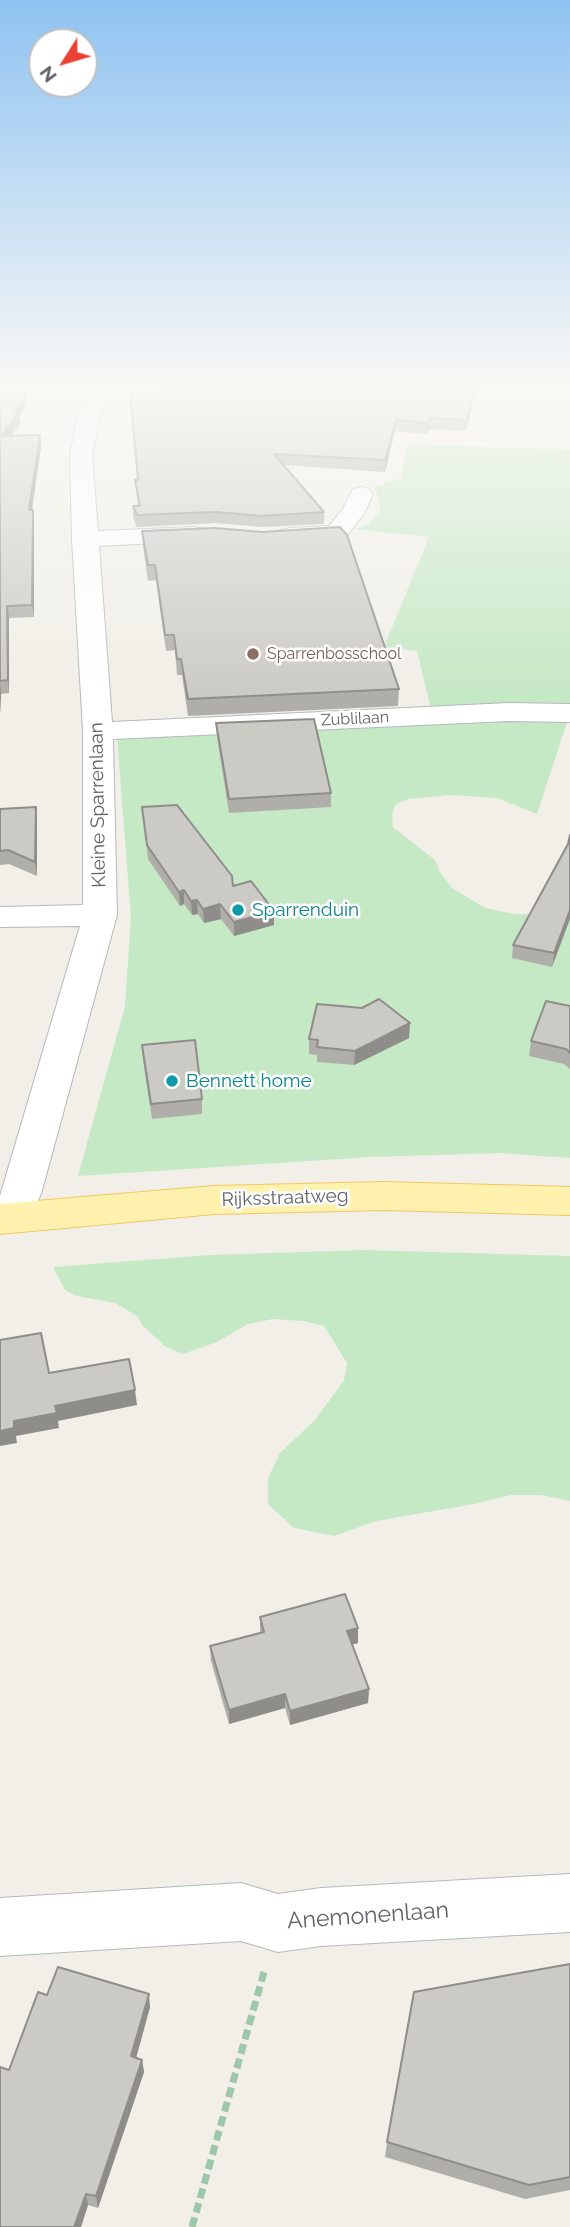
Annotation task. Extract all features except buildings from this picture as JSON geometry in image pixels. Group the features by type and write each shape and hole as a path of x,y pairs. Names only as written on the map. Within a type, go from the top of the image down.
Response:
{"main road":[{"name":"Rijksstraatweg","path":"5,1219 253,1199 383,1196 570,1201"}],"street":[{"name":"Kleine Sparrenlaan","path":"5,1219 21,1194 100,915 98,731 82,489"},
{"path":"262,537 336,533 353,512 361,494"},
{"path":"84,539 215,533"},
{"name":"Zublilaan","path":"98,731 495,712 570,713"},
{"path":"0,917 100,915"},
{"name":"Anemonenlaan","path":"0,1927 241,1912 299,1920 570,1903"}],"path":[{"path":"192,2227 299,1920"}],"green space":[{"path":"376,489 570,489 570,705 431,709 417,651 384,647 429,537 354,529 369,524 380,511"},
{"path":"569,716 537,814 497,798 451,795 408,799 396,804 392,814 393,827 435,860 452,888 485,908 514,914 570,916 570,1158 500,1153 371,1157 78,1176 125,1006 131,917 117,737"},
{"path":"364,1250 570,1256 570,1501 542,1495 511,1495 376,1521 334,1536 294,1528 268,1504 268,1478 280,1453 316,1419 344,1380 347,1363 324,1326 273,1319 248,1324 217,1342 183,1354 166,1347 143,1326 137,1316 115,1303 77,1296 65,1290 53,1267 210,1255"}],"place":[{"name":"Sparrenbosschool","path":"253,654"},
{"name":"Sparrenduin","path":"238,910"},
{"name":"Bennett home","path":"172,1081"}]}
